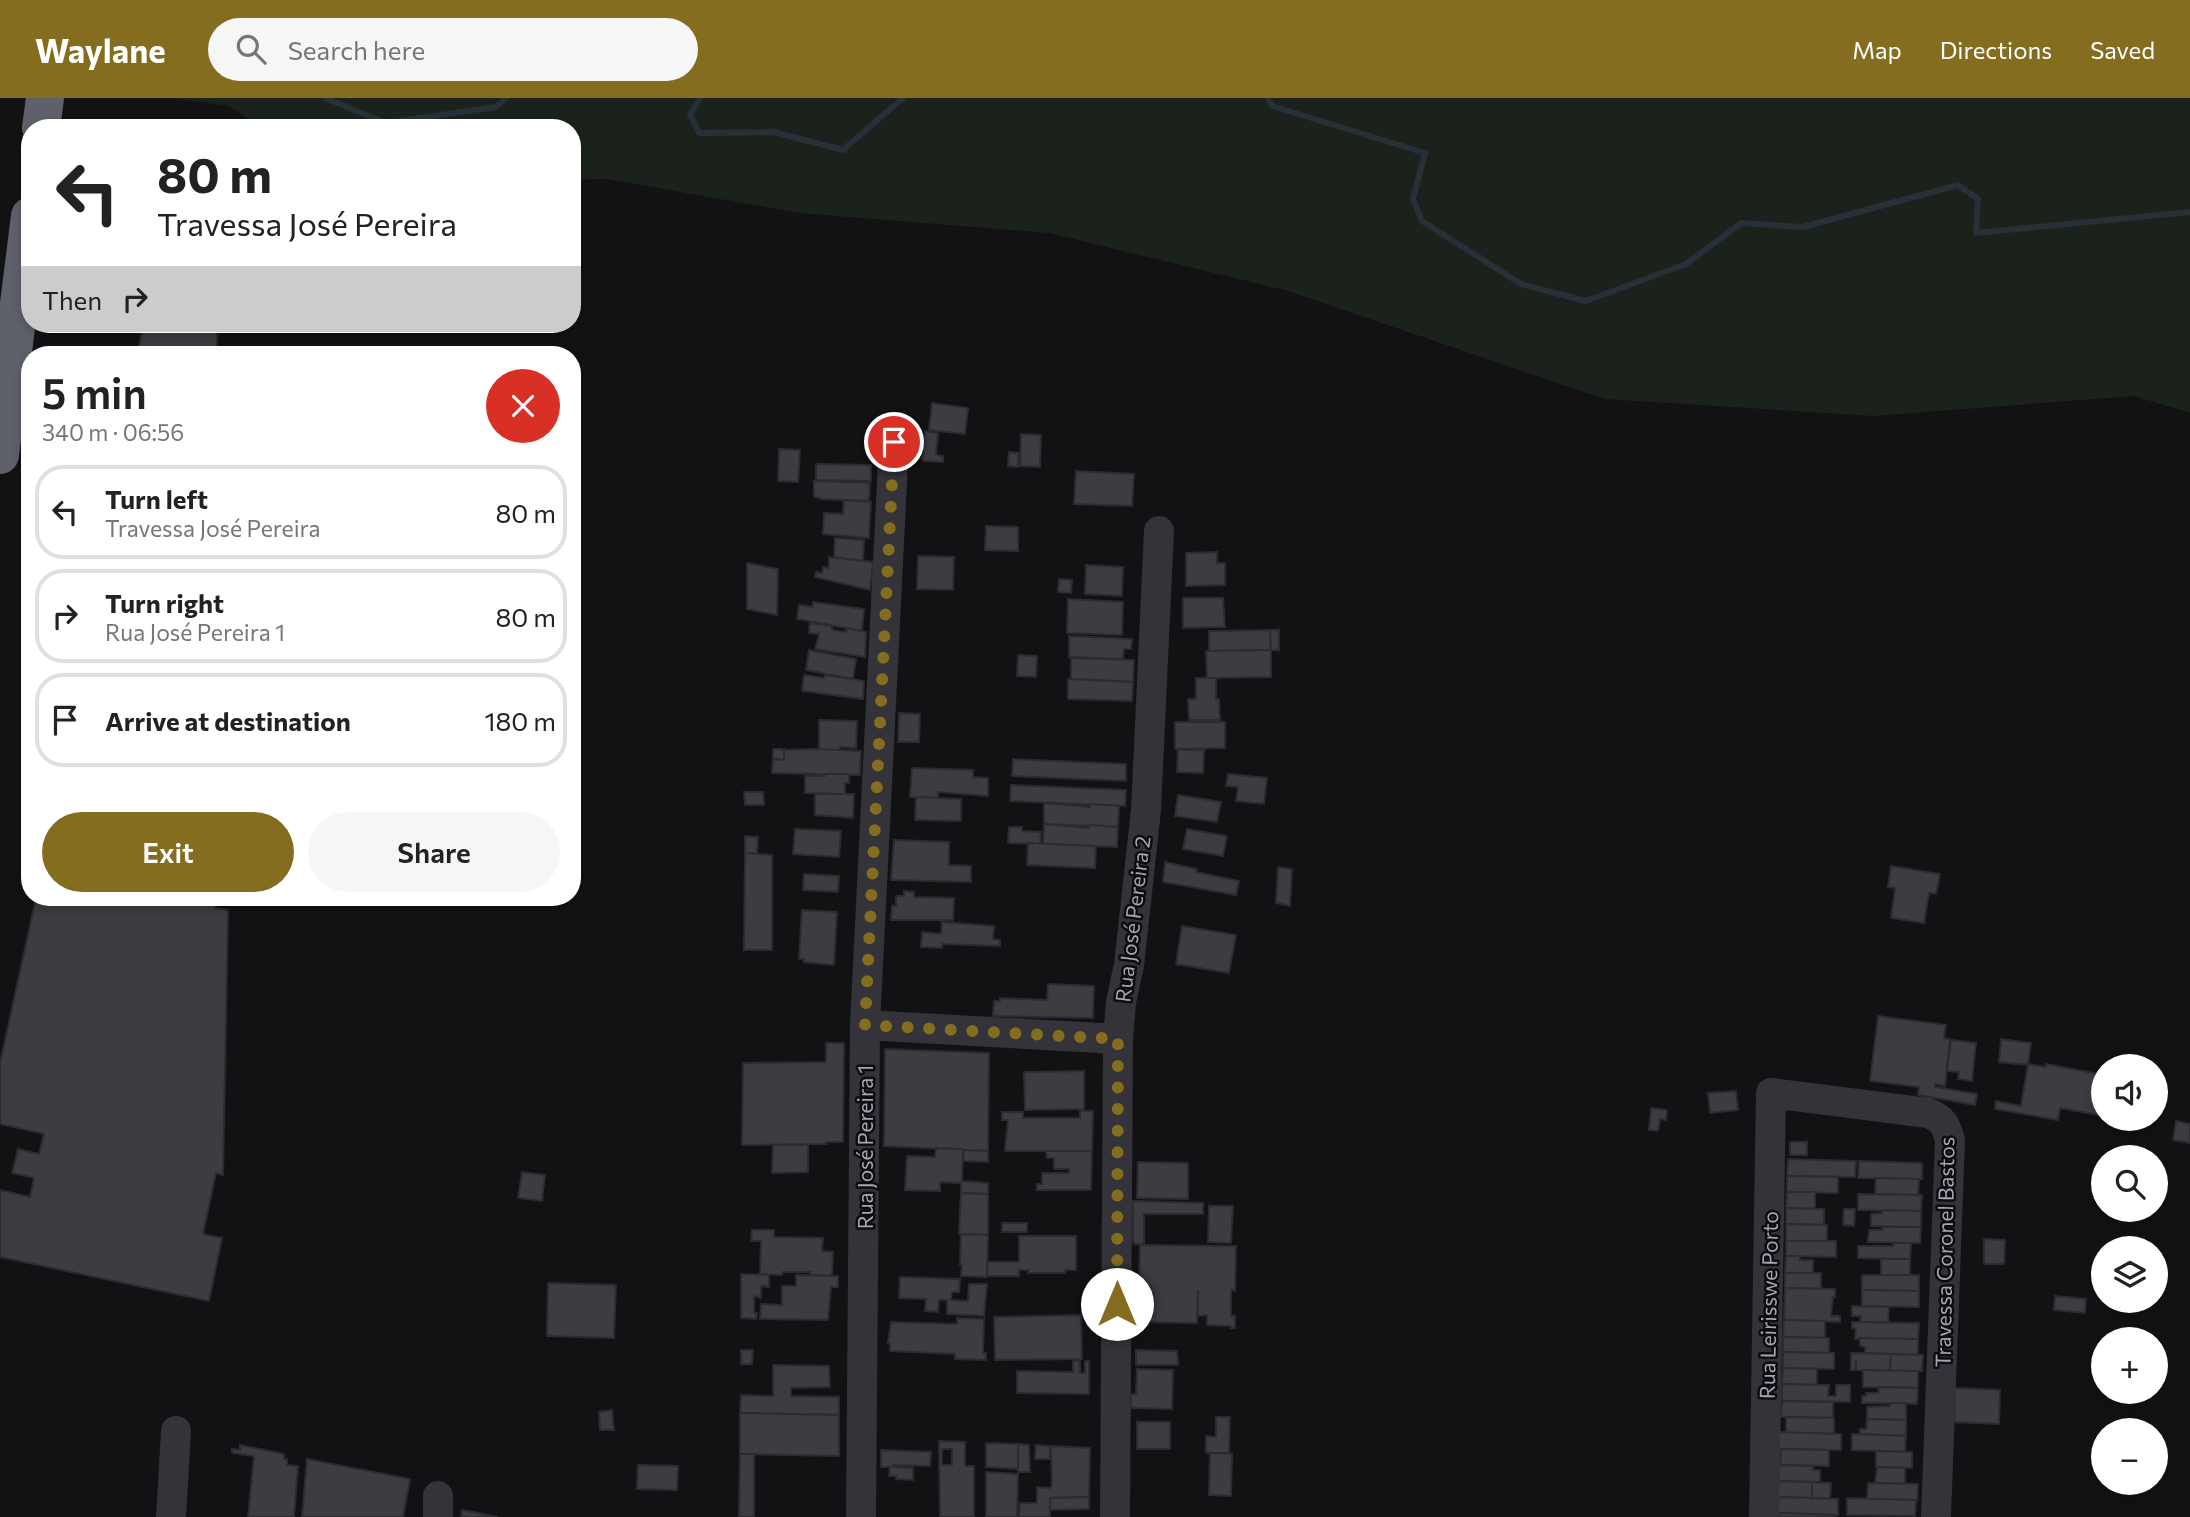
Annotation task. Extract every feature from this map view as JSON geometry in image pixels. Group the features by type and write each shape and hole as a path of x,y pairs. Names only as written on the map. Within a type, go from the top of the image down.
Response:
{"highway":[{"path":"42,119 45,98"},
{"path":"0,455 21,288"}],"street":[{"name":"Rua José Pereira 1","path":"861,1517 865,1025 894,442"},
{"name":"Rua José Pereira 2","path":"1115,1517 1118,1039 1146,810 1159,531"},
{"path":"865,1025 1118,1039"},
{"name":"Rua Leirisswe Porto","path":"1764,1517 1771,1093"},
{"name":"Travessa Coronel Bastos","path":"1771,1093 1928,1113 1941,1118 1947,1126 1950,1140 1936,1517"},
{"path":"170,1517 176,1431"}],"shaded area":[{"path":"170,98 2190,98 2190,413 2134,396 1873,416 1604,399 1288,291 1049,233 799,213 606,179 581,180 581,119 249,119 229,106"}],"building":[{"path":"142,333 217,333 217,346 139,346"},
{"path":"932,403 968,408 965,434 929,430"},
{"path":"925,431 938,433 936,455 943,456 943,462 922,459"},
{"path":"1021,434 1041,435 1040,467 1020,466"},
{"path":"779,449 800,450 798,482 778,481"},
{"path":"1009,452 1019,453 1018,467 1008,466"},
{"path":"816,464 871,465 871,481 816,480"},
{"path":"1076,471 1134,474 1132,506 1074,504"},
{"path":"814,481 870,483 869,501 814,497"},
{"path":"844,500 871,502 869,538 823,534 824,513 843,514"},
{"path":"986,526 1018,527 1018,551 985,550"},
{"path":"835,538 864,540 863,561 834,558"},
{"path":"1217,552 1217,563 1225,563 1225,585 1186,586 1186,553"},
{"path":"918,556 954,557 953,590 917,589"},
{"path":"829,557 873,562 870,590 815,577 816,572 822,573 823,567 829,568"},
{"path":"747,563 778,569 777,615 747,609"},
{"path":"1086,565 1123,567 1122,596 1085,594"},
{"path":"1059,579 1072,580 1071,593 1058,592"},
{"path":"1183,598 1223,598 1225,627 1183,628"},
{"path":"1068,599 1123,602 1122,635 1067,633"},
{"path":"813,602 864,609 862,631 797,619 799,605 813,607"},
{"path":"810,623 832,626 832,630 846,632 847,628 866,632 865,657 815,649 819,634 809,633"},
{"path":"1270,630 1271,650 1209,651 1209,631"},
{"path":"1270,630 1279,630 1279,650 1271,650"},
{"path":"1069,636 1132,639 1131,649 1124,649 1123,659 1069,657"},
{"path":"809,650 856,659 853,679 806,670"},
{"path":"1271,650 1271,677 1207,678 1206,651"},
{"path":"1018,655 1037,656 1036,677 1017,676"},
{"path":"1071,658 1134,660 1133,682 1071,679"},
{"path":"804,675 864,681 863,699 802,691"},
{"path":"1196,678 1216,678 1220,720 1189,720 1188,699 1196,699"},
{"path":"1068,679 1133,682 1132,701 1068,699"},
{"path":"899,713 920,714 919,742 898,742"},
{"path":"819,720 857,721 856,748 819,750"},
{"path":"1175,722 1225,722 1225,748 1175,749"},
{"path":"773,749 784,749 784,760 773,759"},
{"path":"784,750 861,751 860,775 772,773 773,759 784,760"},
{"path":"1178,750 1204,750 1203,773 1177,772"},
{"path":"1013,759 1126,764 1126,781 1012,776"},
{"path":"912,768 973,770 973,777 988,778 988,796 938,792 938,798 910,797"},
{"path":"849,774 849,783 845,783 845,794 805,793 805,776"},
{"path":"1228,774 1267,778 1264,804 1236,801 1238,787 1226,786"},
{"path":"1011,785 1126,790 1125,806 1010,801"},
{"path":"744,792 763,792 764,805 745,805"},
{"path":"815,794 854,794 853,818 815,815"},
{"path":"1178,795 1221,802 1217,822 1175,816"},
{"path":"916,797 961,799 961,821 915,820"},
{"path":"1044,803 1090,807 1090,804 1119,806 1118,827 1044,824"},
{"path":"1044,824 1089,828 1089,825 1118,827 1117,847 1043,844"},
{"path":"1009,827 1041,832 1040,844 1008,843"},
{"path":"795,829 841,831 839,857 793,854"},
{"path":"1187,829 1227,836 1223,856 1183,849"},
{"path":"745,836 758,837 757,854 745,853"},
{"path":"894,840 949,842 949,865 971,866 971,882 891,880"},
{"path":"1028,843 1096,846 1095,868 1027,865"},
{"path":"745,853 772,855 772,950 744,950"},
{"path":"1165,862 1239,881 1236,895 1163,882"},
{"path":"1891,866 1940,874 1936,894 1929,893 1924,923 1891,918 1895,888 1888,887"},
{"path":"1278,867 1292,869 1290,906 1276,903"},
{"path":"804,874 839,876 838,892 803,890"},
{"path":"904,891 914,892 914,897 954,898 953,920 891,920 896,896 904,896"},
{"path":"34,906 215,906 228,910 223,1175 216,1173 203,1234 222,1238 209,1301 0,1257 0,1190 30,1197 34,1178 12,1173 18,1149 39,1154 44,1134 0,1124 0,1063"},
{"path":"802,910 837,912 834,965 804,962 804,959 799,959"},
{"path":"942,922 994,926 993,939 1000,940 1000,946 942,944 942,948 921,947 922,932 941,934"},
{"path":"1182,926 1236,935 1229,973 1176,964"},
{"path":"1048,984 1094,986 1093,1018 993,1016 994,1001 1000,1001 1000,998 1047,1000"},
{"path":"1878,1016 1946,1025 1944,1038 1950,1039 1945,1086 1935,1084 1935,1087 1977,1094 1975,1105 1918,1095 1919,1087 1870,1081"},
{"path":"2001,1039 2031,1043 2028,1064 2046,1067 2046,1064 2091,1073 2091,1114 2060,1108 2058,1120 1995,1109 1996,1101 2021,1106 2028,1065 1999,1062"},
{"path":"1951,1040 1976,1043 1972,1081 1958,1079 1959,1072 1947,1071"},
{"path":"826,1043 844,1043 843,1142 742,1145 743,1063 826,1062"},
{"path":"885,1049 989,1053 988,1151 884,1146"},
{"path":"1084,1071 1084,1109 1025,1110 1024,1072"},
{"path":"1736,1091 1738,1110 1710,1113 1708,1093"},
{"path":"1651,1108 1667,1110 1666,1120 1660,1119 1658,1131 1649,1130"},
{"path":"1080,1111 1093,1111 1092,1151 1005,1151 1008,1120 1002,1120 1002,1112 1023,1112 1023,1118 1080,1118"},
{"path":"2176,1121 2190,1124 2190,1143 2173,1140"},
{"path":"1790,1142 1807,1142 1807,1155 1790,1155"},
{"path":"773,1145 808,1145 808,1172 772,1173"},
{"path":"936,1148 963,1149 962,1181 988,1183 988,1194 961,1193 961,1183 940,1182 940,1191 905,1190 907,1156 935,1157"},
{"path":"964,1150 988,1151 988,1162 963,1161"},
{"path":"1046,1151 1092,1151 1091,1190 1037,1190 1037,1184 1042,1184 1042,1173 1069,1173 1069,1169 1054,1169 1054,1158 1047,1158"},
{"path":"1788,1159 1856,1161 1855,1177 1787,1176"},
{"path":"1859,1161 1922,1163 1922,1179 1858,1178"},
{"path":"1138,1162 1188,1163 1188,1199 1137,1198"},
{"path":"522,1172 545,1175 542,1201 518,1198"},
{"path":"1787,1176 1838,1177 1838,1193 1787,1192"},
{"path":"1876,1178 1919,1179 1918,1195 1875,1194"},
{"path":"1787,1192 1815,1192 1815,1209 1786,1208"},
{"path":"961,1193 988,1194 988,1235 959,1234"},
{"path":"1858,1194 1922,1195 1921,1211 1858,1210"},
{"path":"1133,1201 1203,1203 1203,1214 1144,1214 1144,1244 1135,1244"},
{"path":"1209,1206 1233,1206 1231,1243 1208,1242"},
{"path":"1786,1208 1824,1209 1824,1225 1786,1224"},
{"path":"1844,1209 1855,1209 1854,1226 1843,1225"},
{"path":"1882,1210 1921,1211 1921,1227 1871,1226 1871,1214 1882,1213"},
{"path":"1002,1223 1027,1223 1027,1232 1002,1232"},
{"path":"1786,1224 1827,1225 1827,1241 1786,1241"},
{"path":"1882,1227 1921,1227 1920,1243 1868,1242 1869,1230 1882,1230"},
{"path":"752,1230 774,1230 774,1237 823,1238 822,1251 833,1252 832,1276 810,1275 810,1272 760,1274 761,1241 751,1241"},
{"path":"961,1234 988,1235 987,1277 961,1276"},
{"path":"1019,1236 1076,1236 1076,1270 1065,1270 1065,1273 1028,1273 1029,1270 1019,1270 1019,1276 987,1276 988,1262 1019,1262"},
{"path":"1984,1239 2005,1240 2004,1264 1984,1264"},
{"path":"1786,1241 1836,1241 1836,1257 1786,1256"},
{"path":"1893,1243 1911,1243 1910,1259 1858,1258 1858,1246 1893,1246"},
{"path":"1140,1245 1236,1246 1235,1291 1231,1290 1231,1316 1235,1316 1235,1328 1207,1325 1207,1315 1198,1316 1198,1290 1197,1323 1138,1322"},
{"path":"1786,1256 1813,1260 1813,1273 1785,1273"},
{"path":"1881,1259 1910,1259 1910,1275 1881,1275"},
{"path":"1785,1273 1821,1273 1821,1289 1785,1288"},
{"path":"741,1274 769,1275 769,1287 761,1286 761,1298 754,1296 756,1319 741,1318"},
{"path":"796,1275 838,1276 838,1287 831,1287 828,1320 760,1319 761,1304 782,1305 782,1286 796,1286"},
{"path":"1862,1275 1919,1275 1919,1291 1862,1290"},
{"path":"900,1277 960,1279 959,1292 952,1292 951,1300 968,1301 969,1284 987,1284 984,1316 947,1314 947,1300 939,1300 938,1312 925,1311 926,1299 899,1298"},
{"path":"548,1283 616,1285 614,1338 547,1336"},
{"path":"1785,1288 1835,1289 1831,1316 1840,1316 1840,1322 1784,1320"},
{"path":"1862,1290 1919,1291 1919,1307 1862,1306"},
{"path":"2055,1296 2086,1299 2085,1313 2054,1310"},
{"path":"1852,1306 1889,1307 1888,1322 1860,1322 1861,1316 1852,1316"},
{"path":"1081,1315 1082,1359 995,1360 994,1317"},
{"path":"957,1318 984,1319 983,1353 986,1353 986,1360 955,1359 955,1354 890,1351 888,1343 891,1322 957,1324"},
{"path":"1784,1320 1825,1321 1825,1338 1783,1337"},
{"path":"1852,1322 1919,1323 1918,1339 1855,1339 1856,1329 1852,1328"},
{"path":"1783,1337 1829,1338 1829,1353 1783,1352"},
{"path":"1860,1338 1918,1339 1918,1355 1865,1353 1865,1347 1860,1346"},
{"path":"741,1350 753,1350 752,1364 741,1364"},
{"path":"1136,1350 1177,1351 1178,1365 1136,1365"},
{"path":"1783,1352 1834,1353 1834,1369 1783,1368"},
{"path":"1851,1353 1891,1354 1890,1371 1856,1370 1856,1360 1855,1370 1851,1370"},
{"path":"1891,1354 1923,1355 1922,1371 1890,1371"},
{"path":"1073,1361 1080,1361 1080,1373 1085,1373 1085,1361 1089,1361 1089,1394 1017,1393 1017,1371 1073,1372"},
{"path":"773,1365 829,1366 830,1387 791,1388 791,1396 839,1397 839,1415 740,1413 741,1395 773,1396"},
{"path":"1783,1368 1817,1369 1817,1385 1782,1384"},
{"path":"1137,1369 1173,1370 1172,1409 1131,1408 1131,1394 1136,1394"},
{"path":"1863,1370 1918,1371 1918,1388 1863,1387"},
{"path":"1782,1384 1829,1385 1828,1396 1836,1396 1836,1385 1850,1385 1850,1402 1782,1401"},
{"path":"1879,1387 1918,1388 1917,1404 1862,1403 1862,1396 1866,1396 1866,1393 1878,1393"},
{"path":"1955,1388 2000,1390 1999,1424 1954,1422"},
{"path":"1782,1401 1833,1402 1833,1418 1781,1417"},
{"path":"1890,1403 1906,1403 1906,1420 1867,1419 1867,1407 1890,1406"},
{"path":"612,1410 614,1430 600,1430 599,1412"},
{"path":"740,1413 839,1415 839,1456 740,1454"},
{"path":"1216,1417 1230,1417 1229,1453 1206,1453 1206,1436 1216,1437"},
{"path":"1786,1417 1834,1418 1834,1434 1786,1433"},
{"path":"1867,1419 1906,1420 1906,1436 1860,1434 1860,1429 1866,1429"},
{"path":"1137,1422 1170,1422 1170,1449 1137,1449"},
{"path":"1776,1432 1841,1434 1841,1450 1776,1449"},
{"path":"1852,1434 1906,1436 1905,1452 1852,1450"},
{"path":"939,1441 965,1442 965,1466 974,1466 974,1517 940,1517","holes":["942,1449 952,1449 952,1465 942,1465"]},
{"path":"986,1443 1018,1444 1018,1469 986,1467"},
{"path":"1018,1444 1029,1445 1030,1472 1018,1472"},
{"path":"240,1445 284,1454 287,1465 298,1466 294,1517 248,1517 254,1456 232,1453 232,1449 240,1450"},
{"path":"1036,1445 1050,1446 1050,1459 1035,1459"},
{"path":"1051,1446 1090,1448 1089,1497 1050,1498 1050,1517 1019,1517 1020,1503 1037,1503 1037,1487 1050,1488 1052,1485"},
{"path":"1781,1449 1829,1450 1829,1466 1780,1465"},
{"path":"881,1450 931,1452 930,1466 893,1465 913,1468 913,1480 896,1479 896,1476 889,1476 890,1467 881,1467"},
{"path":"1876,1451 1912,1452 1912,1468 1876,1467"},
{"path":"1210,1453 1232,1454 1231,1496 1209,1495"},
{"path":"740,1454 754,1454 754,1517 739,1517"},
{"path":"307,1459 410,1479 403,1517 302,1517"},
{"path":"638,1465 678,1466 677,1490 637,1489"},
{"path":"1775,1465 1813,1466 1813,1470 1820,1470 1820,1482 1775,1481"},
{"path":"1877,1467 1905,1468 1905,1484 1875,1483"},
{"path":"986,1472 1018,1474 1017,1517 986,1517"},
{"path":"1775,1481 1812,1482 1812,1498 1775,1497"},
{"path":"1812,1482 1831,1483 1830,1499 1812,1498"},
{"path":"1868,1483 1918,1484 1917,1501 1867,1499"},
{"path":"1089,1497 1089,1509 1050,1510 1050,1498"},
{"path":"1775,1497 1838,1499 1838,1515 1774,1513"},
{"path":"1847,1498 1916,1500 1915,1516 1847,1515"},
{"path":"462,1510 498,1517 461,1517"},
{"path":"1780,1513 1835,1515 1835,1517 1779,1517"}],"waterway":[{"path":"325,98 376,119"},
{"path":"414,119 496,107 506,98"},
{"path":"700,98 690,115 699,133 774,132 843,150 903,98"},
{"path":"1268,98 1272,106 1425,153 1413,199 1422,221 1521,284 1586,301 1686,264 1741,223 1803,227 1958,185 1978,199 1976,233 2190,212"}],"route":[{"path":"894,442 865,1025 1118,1039 1117,1304"}]}
